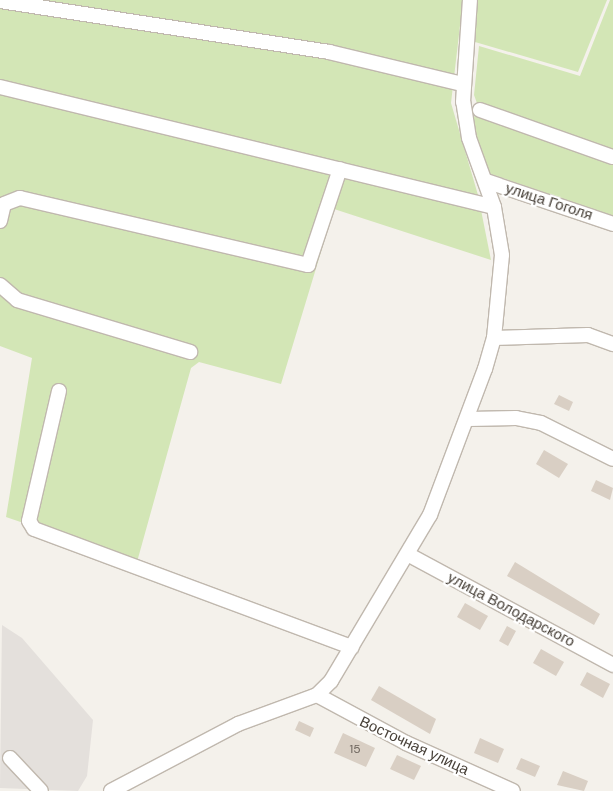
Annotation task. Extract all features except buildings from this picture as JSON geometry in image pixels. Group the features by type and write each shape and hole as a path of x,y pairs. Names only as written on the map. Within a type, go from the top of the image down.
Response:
{"street":[{"path":"111,791 238,724 317,695 352,647 409,555 430,515 469,419 494,338 502,255 494,207 486,181 468,138 462,84 470,0"},
{"path":"0,1 329,52 462,84"},
{"path":"0,87 494,207"},
{"path":"480,110 613,156"},
{"path":"0,221 4,204 20,198 308,265 340,169"},
{"name":"улица Гоголя","path":"486,181 613,224"},
{"path":"0,285 17,300 190,352"},
{"path":"494,338 588,335 613,344"},
{"path":"59,392 29,521 34,529 352,647"},
{"path":"469,419 516,418 541,423 613,459"},
{"name":"улица Володарского","path":"409,555 613,665"},
{"name":"Восточная улица","path":"317,695 388,735 513,791"},
{"path":"10,758 41,791"}],"shaded area":[{"path":"2,625 22,638 93,720 87,776 78,791 0,788"}],"green space":[{"path":"0,0 463,0 451,103 478,195 491,260 334,209 281,384 199,362 191,368 137,562 6,517 32,358 0,346"},
{"path":"477,0 607,0 578,72 475,42"},
{"path":"610,0 613,0 613,216 488,173 472,123 478,106 474,95 479,46 580,76"}]}
